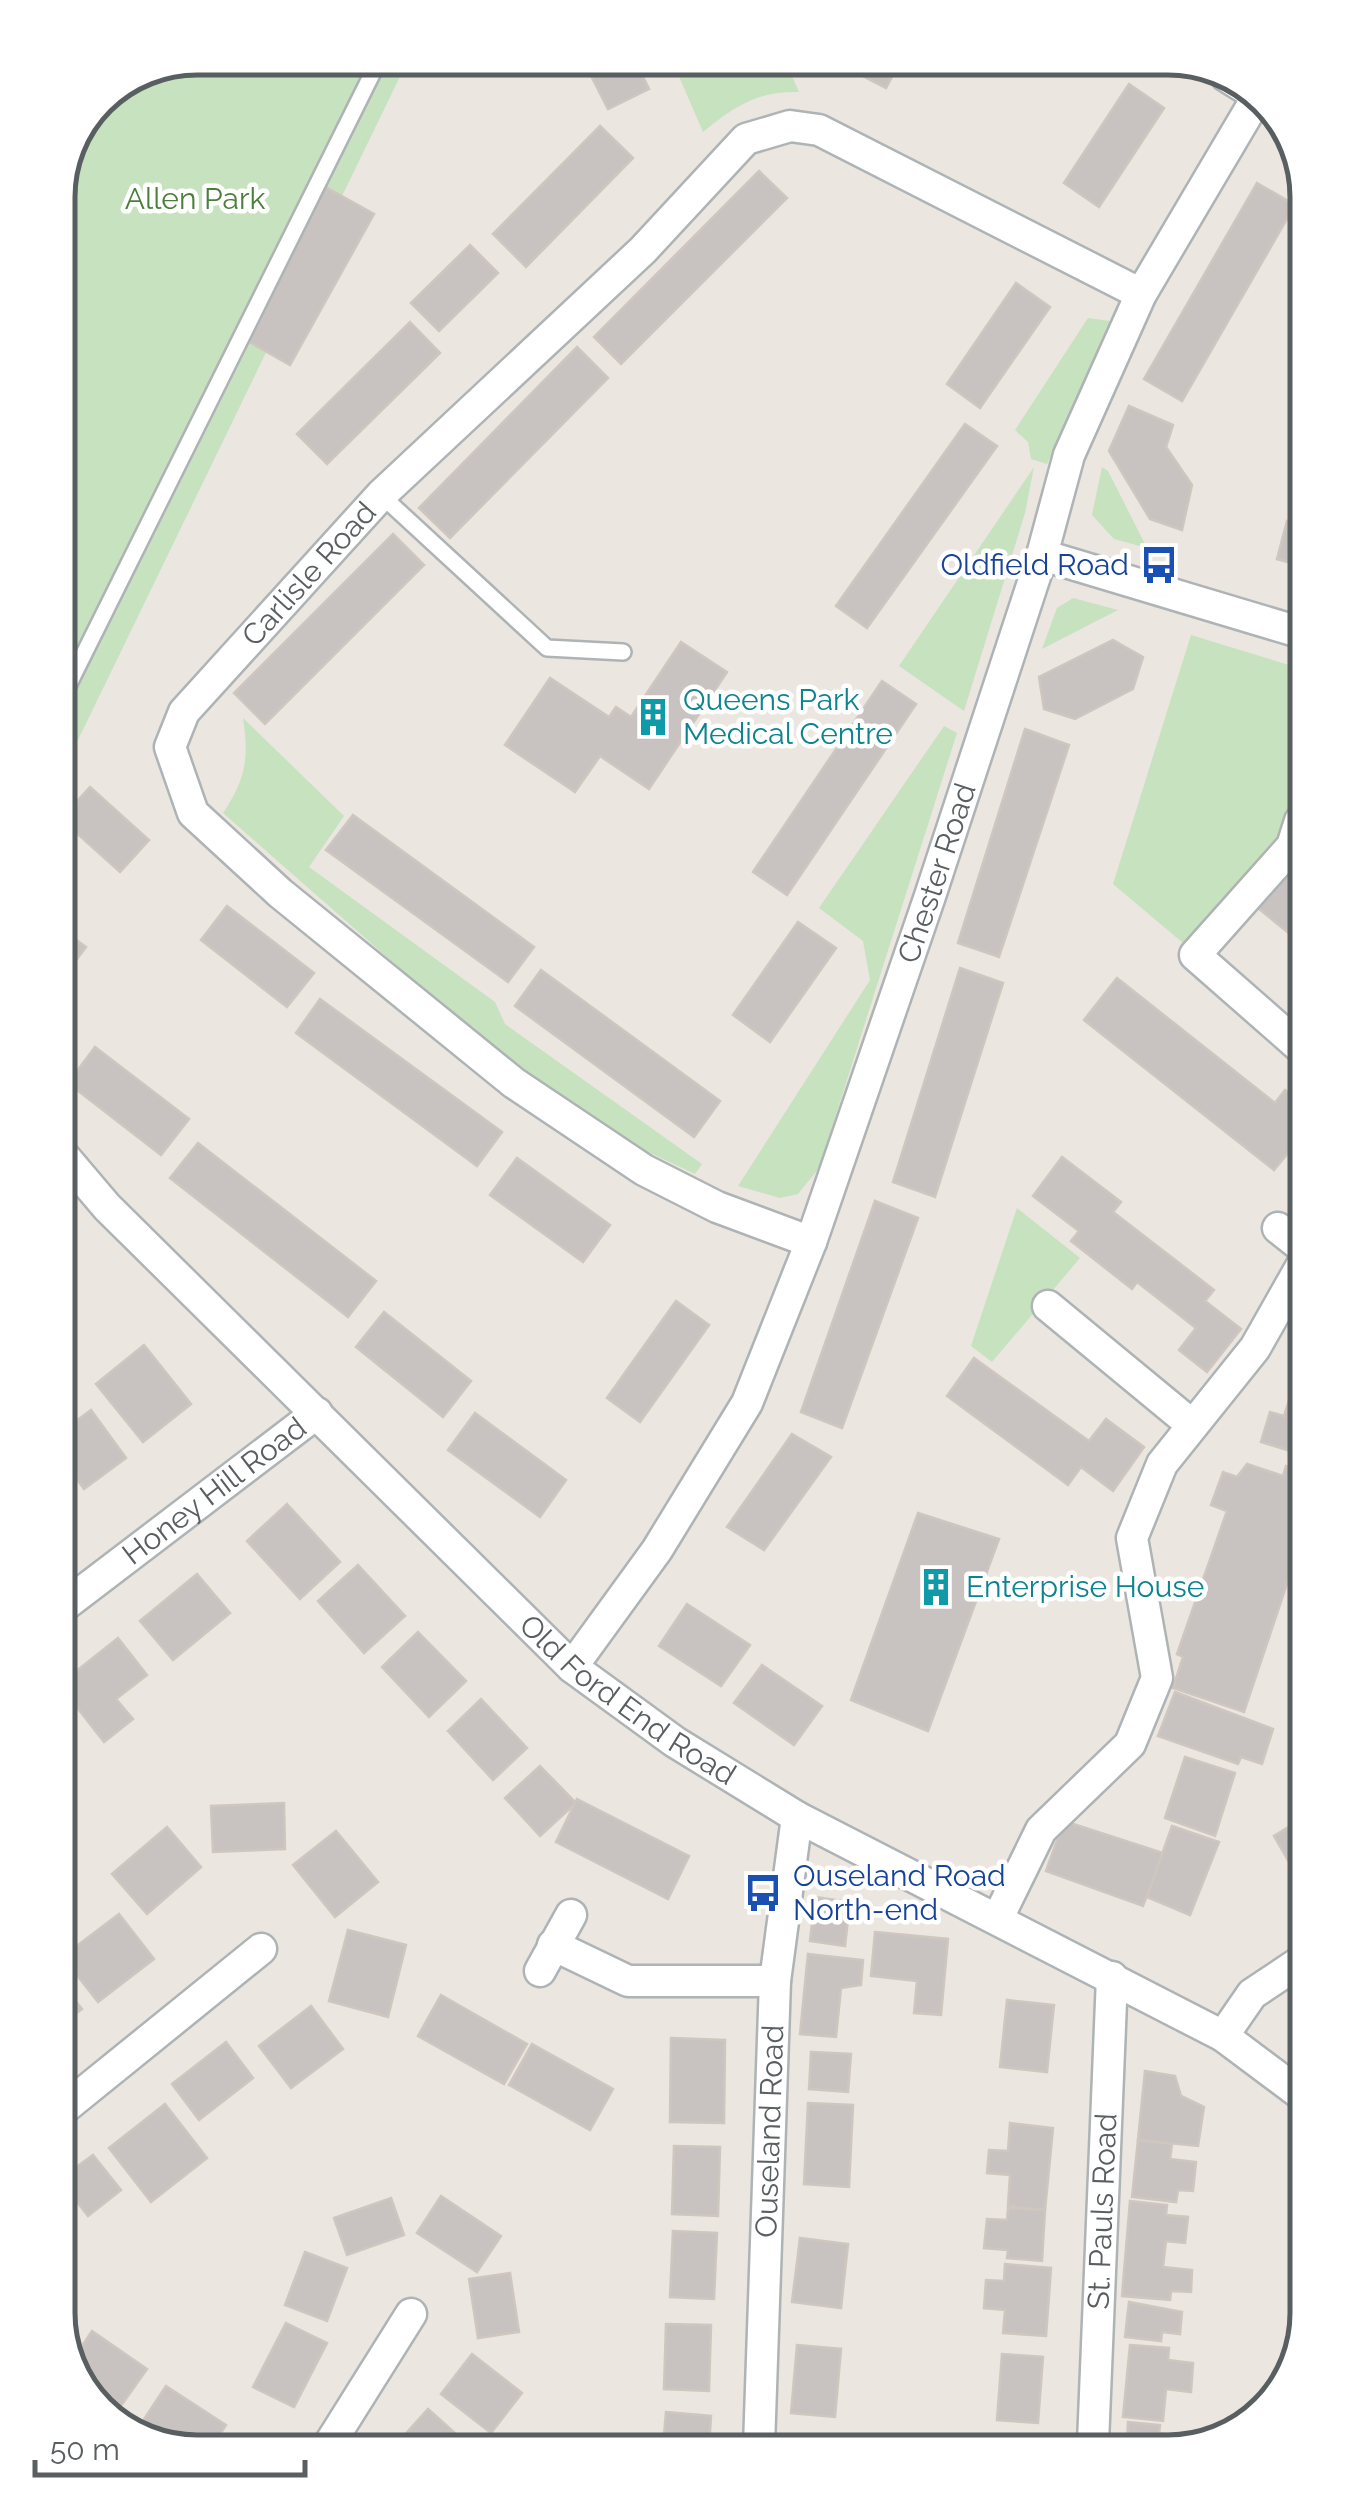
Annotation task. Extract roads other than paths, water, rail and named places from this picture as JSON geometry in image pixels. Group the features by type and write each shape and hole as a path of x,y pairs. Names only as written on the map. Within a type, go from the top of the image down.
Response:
{"street":[{"name":"Chester Road","path":"572,1667 657,1550 747,1403 812,1242 1042,554 1069,455 1141,294 1251,108"},
{"name":"Carlisle Road","path":"812,1242 717,1207 644,1170 514,1083 280,892 193,813 170,746 184,712 381,495 642,250 746,139 790,126 819,130 1141,294"},
{"path":"1042,554 1290,629"},
{"path":"1290,848 1195,955 1290,1038"},
{"name":"Old Ford End Road","path":"75,1169 107,1207 572,1667 675,1742 797,1817 1223,2036 1290,2086"},
{"path":"1278,1228 1290,1238"},
{"path":"998,1918 1042,1830 1130,1744 1156,1678 1132,1538 1162,1464 1255,1348 1290,1286"},
{"path":"1048,1306 1191,1424"},
{"name":"Honey Hill Road","path":"75,1598 316,1412"},
{"name":"Ouseland Road","path":"759,2435 775,1981 797,1817"},
{"path":"571,1915 547,1958 628,1981 775,1981"},
{"path":"75,2100 261,1949"},
{"path":"1223,2036 1252,1994 1290,1969"},
{"name":"St. Pauls Road","path":"1093,2435 1112,1977"},
{"path":"335,2435 411,2314"}],"lane":[{"path":"75,672 372,75"},
{"path":"381,495 547,648 623,652"}],"place":[{"name":"Oldfield Road","path":"1159,565"},
{"name":"Queens Park Medical Centre","path":"653,717"},
{"name":"Enterprise House","path":"936,1587"},
{"name":"Ouseland Road North-end","path":"763,1893"}],"park label":[{"name":"Allen Park","path":"195,199"}]}
